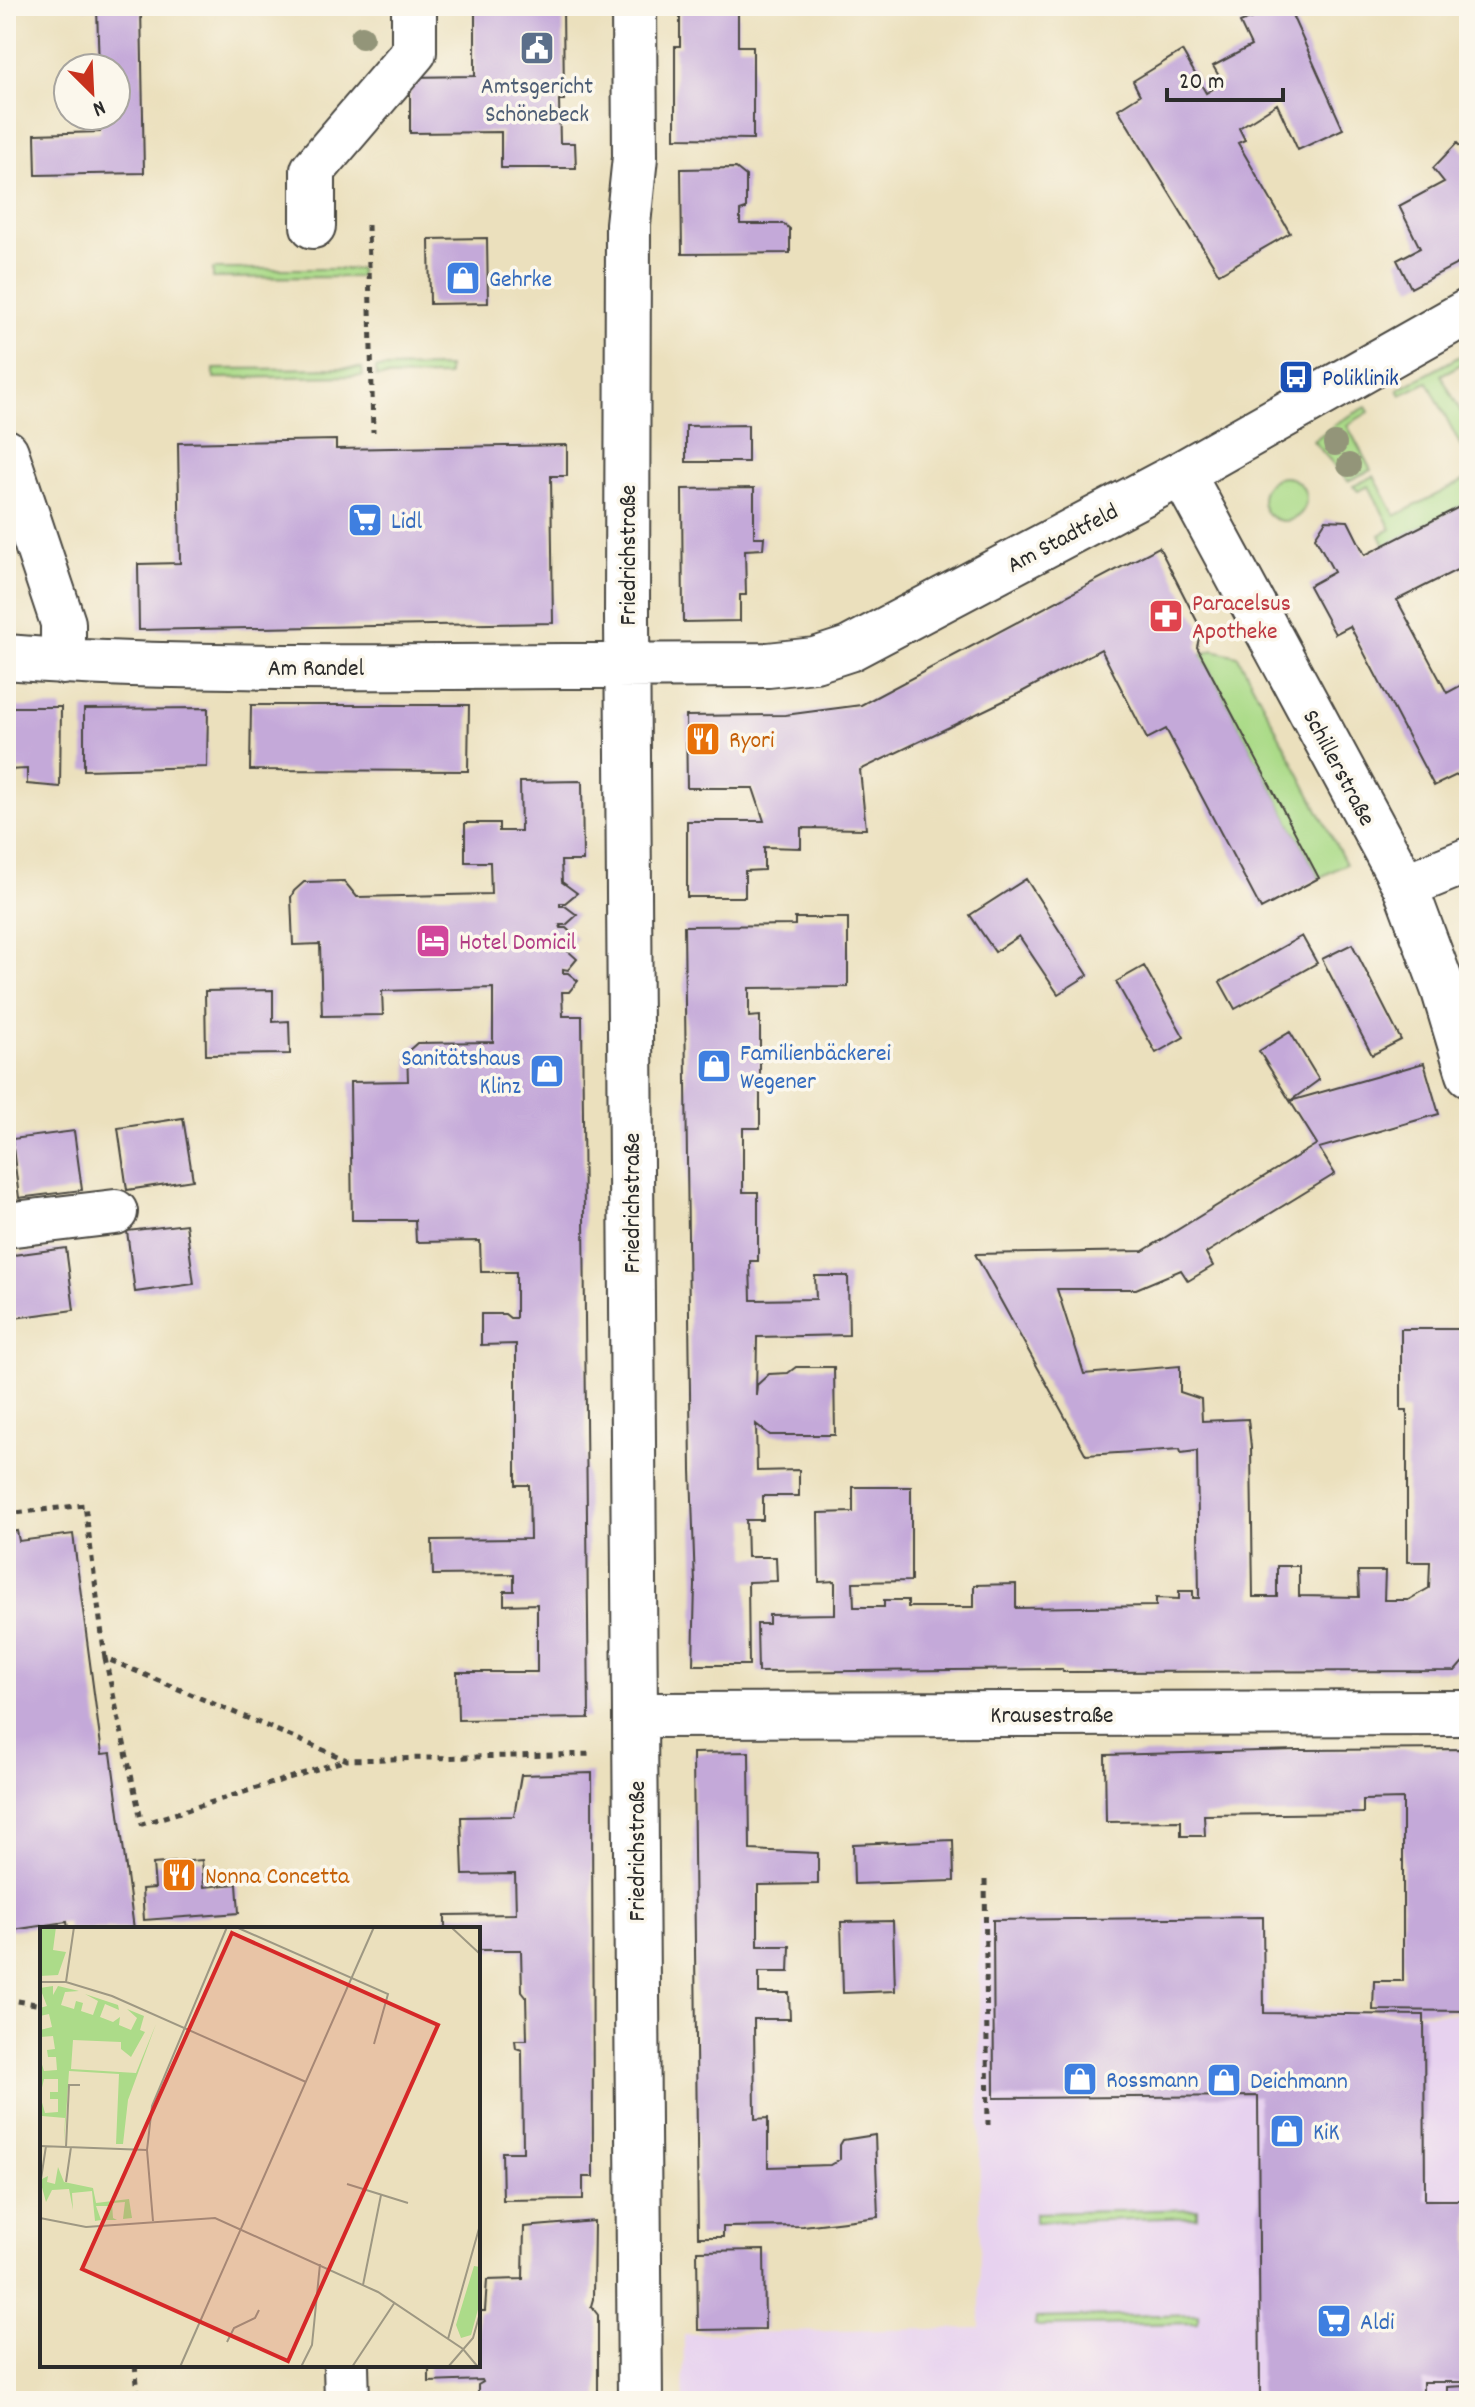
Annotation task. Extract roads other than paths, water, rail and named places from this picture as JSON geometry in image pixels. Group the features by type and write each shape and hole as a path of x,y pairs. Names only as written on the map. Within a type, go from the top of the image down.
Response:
{"street":[{"path":"313,226 313,170 414,52 414,6"},
{"name":"Friedrichstraße","path":"634,6 635,157 628,239 627,665 640,2401"},
{"name":"Am Stadtfeld","path":"627,665 768,665 815,660 849,649 1182,473 1469,311"},
{"path":"6,452 63,623 63,662"},
{"name":"Schillerstraße","path":"1182,473 1405,886 1444,991 1469,1074"},
{"name":"Am Randel","path":"6,657 163,666 397,668 627,665"},
{"path":"1405,886 1469,860"},
{"path":"6,1225 115,1212"},
{"name":"Krausestraße","path":"635,1734 1469,1713"},
{"path":"346,2367 347,2401"}],"place":[{"name":"Amtsgericht Schönebeck","path":"537,48"},
{"name":"Gehrke","path":"463,278"},
{"name":"Poliklinik","path":"1296,377"},
{"name":"Lidl","path":"365,520"},
{"name":"Paracelsus Apotheke","path":"1166,616"},
{"name":"Ryori","path":"703,739"},
{"name":"Hotel Domicil","path":"433,941"},
{"name":"Familienbäckerei Wegener","path":"714,1066"},
{"name":"Sanitätshaus Klinz","path":"547,1071"},
{"name":"Nonna Concetta","path":"179,1875"},
{"name":"Rossmann","path":"1080,2079"},
{"name":"Deichmann","path":"1224,2080"},
{"name":"KiK","path":"1287,2131"},
{"name":"Aldi","path":"1334,2321"}]}
